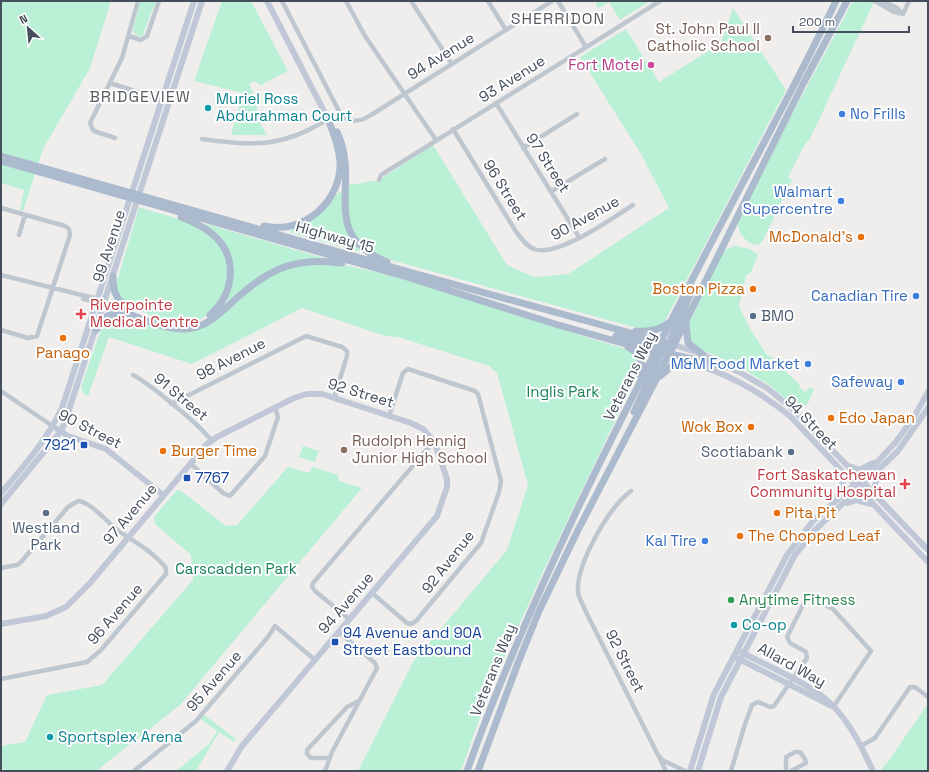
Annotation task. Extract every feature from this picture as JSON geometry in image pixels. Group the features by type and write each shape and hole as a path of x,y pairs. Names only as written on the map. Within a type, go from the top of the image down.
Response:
{"main road":[{"name":"99 Avenue","path":"1,504 61,431 65,422 96,330 101,302 127,206 194,1"},
{"name":"99 Avenue","path":"1,492 41,445 54,427 62,408 101,302 113,276 202,1"},
{"path":"202,212 272,228 293,225 307,220 319,211 333,195 339,169 337,143 328,119 267,1"},
{"name":"Veterans Way","path":"478,771 507,690 539,610 654,382 673,320 836,1"},
{"name":"Veterans Way","path":"467,771 533,607 638,388 686,318 747,194 848,1"},
{"path":"328,119 344,148 347,171 344,211 349,232 356,243 368,252 413,273"},
{"name":"Highway 15","path":"1,156 413,273 625,331 665,349"},
{"name":"Highway 15","path":"1,161 227,227 376,268 555,324 617,341 665,349"},
{"path":"101,302 168,323 180,325 201,322 216,310 228,290 231,266 229,256 222,245 207,229 159,207"},
{"path":"614,462 614,457 706,259 707,251"},
{"path":"113,276 113,290 124,309 168,327 180,329 192,328 211,320 264,276 291,264 306,261 327,261 376,268"},
{"path":"96,330 107,316 124,309"},
{"path":"686,318 685,328 688,343 702,354"},
{"path":"625,331 654,331 673,320"},
{"path":"555,324 585,328 729,367"},
{"path":"617,341 635,351 641,360 643,372 638,388"},
{"name":"94 Street","path":"665,349 702,354 767,388 796,411 928,550"},
{"name":"94 Street","path":"665,349 688,362 727,375 765,396 799,425 831,462 928,562"},
{"path":"654,382 672,365 688,362"},
{"path":"690,771 714,694 793,545 813,522 860,480 888,451 910,424 928,392"},
{"name":"92 Street","path":"275,407 298,396 319,394 420,427 434,441"},
{"name":"97 Avenue","path":"1,624 46,616 66,607 90,583 128,536 211,440 275,407"},
{"path":"698,771 716,708 795,555 816,529 884,466 909,437 928,408"},
{"name":"90 Street","path":"54,427 68,436 110,451 164,495"},
{"name":"94 Avenue","path":"227,771 242,746 430,525 439,511 448,481 434,441"},
{"path":"846,464 854,469 863,469 888,451"},
{"path":"831,462 840,475 843,484 836,500"},
{"path":"884,466 877,477 875,485 884,505"},
{"path":"835,512 852,500 864,501 872,504"},
{"name":"Allard Way","path":"735,653 791,681 826,704 834,706 861,746 873,771"}],"street":[{"path":"115,138 94,131 90,126 90,122 122,58 138,1"},
{"path":"129,36 141,40 147,36 159,1"},
{"name":"94 Avenue","path":"282,1 342,115 351,121 364,118 552,1"},
{"path":"346,1 361,30 436,140"},
{"path":"411,1 452,64"},
{"path":"488,1 506,30"},
{"path":"558,1 586,47"},
{"name":"93 Avenue","path":"379,180 381,175 453,129 660,1"},
{"path":"875,1 894,12 903,14"},
{"path":"883,1 897,8 903,14"},
{"path":"903,14 909,1"},
{"path":"110,83 162,100"},
{"name":"97 Street","path":"496,103 580,237"},
{"path":"523,148 577,114"},
{"path":"202,139 234,143 264,144 276,142 307,132 328,119"},
{"name":"96 Street","path":"453,129 518,235 526,244 534,249 547,252"},
{"path":"552,191 605,159"},
{"name":"90 Avenue","path":"547,252 562,248 633,205"},
{"path":"1,208 65,226 70,231 38,333 34,338 28,338 1,330"},
{"path":"19,235 25,215"},
{"path":"1,275 101,302"},
{"name":"98 Avenue","path":"170,404 302,336 310,336 342,347 347,351 348,356 334,398"},
{"name":"92 Avenue","path":"372,593 405,622 411,624 416,621 482,543 499,492 501,481 476,392 412,369 406,369 402,373 389,416"},
{"name":"91 Street","path":"133,375 142,380 211,440"},
{"name":"90 Street","path":"1,390 54,427"},
{"path":"190,463 223,493 230,496 265,456 278,417 275,407"},
{"path":"349,619 315,591 312,586 314,581 434,441"},
{"name":"92 Street","path":"631,491 617,504 603,522 579,576 578,593 586,612 666,771"},
{"path":"1,568 17,565 21,562 68,507 76,501 86,502 120,532 128,536"},
{"name":"96 Avenue","path":"1,679 87,662 101,650 166,574 166,568 157,558 128,536"},
{"path":"731,771 744,724 752,705 758,702 773,707 807,654 804,650 790,643 787,637 805,601 812,598 833,609 871,651 834,706"},
{"name":"95 Avenue","path":"134,771 196,721 274,627 277,626 315,660"},
{"path":"325,771 359,701 376,673 377,667 338,632"},
{"path":"861,746 875,738 910,687 915,687 928,697"},
{"path":"330,758 312,758 307,754 307,750 347,707 359,701"},
{"path":"786,771 786,757 799,752 805,758 806,763 791,771"},
{"name":"92 Street","path":"658,755 668,764 686,771"}],"green space":[{"path":"1,1 111,1 90,68 43,149 23,211 20,210 24,190 1,183"},
{"path":"140,1 156,1 142,37 136,35 133,31"},
{"path":"222,1 251,1 288,71 261,85 254,81 249,84 257,104 257,118 267,135 231,135 243,93 194,81"},
{"path":"597,1 650,1 620,20 609,2 598,8 596,5"},
{"path":"853,1 874,2 810,139 804,146 788,177 792,180 762,242 758,245 750,243 741,235 738,223 790,118"},
{"path":"733,8 786,90 666,319 657,327 637,328 289,232 349,185 379,180 433,145 507,265 534,277 568,274 669,208 641,154 580,57 626,29 659,82 721,43"},
{"path":"139,207 190,223 200,228 216,241 223,251 227,275 225,287 214,309 205,317 194,322 186,323 165,320 143,312 118,297 116,279 118,278"},
{"path":"206,224 330,260 293,262 227,303 233,265 205,225"},
{"path":"735,246 750,249 758,255 751,272 746,276 739,306 748,325 766,354 782,363 787,373 800,385 799,388 806,392 808,388 813,388 814,390 808,403 803,408 793,405 771,386 742,368 696,347 690,340 688,325 724,250"},
{"name":"Inglis Park","path":"328,262 404,279 480,302 629,350 639,361 639,374 547,563 490,689 461,771 358,771 413,662 507,550 528,485 497,373 489,366 398,337 385,336 302,308 192,364 109,337 88,396 83,393 81,387 104,321 119,315 174,331 192,330 281,269"},
{"path":"303,446 319,451 315,462 299,457"},
{"name":"Carscadden Park","path":"288,467 309,473 313,467 338,475 339,481 362,488 180,705 96,771 8,771 1,768 1,746 25,742 47,695 102,685 193,580 191,555 155,524 154,517 177,490 180,490 226,526 237,525"},
{"path":"927,705 928,770 882,771 881,769 887,763"},
{"path":"204,715 236,739 234,742 219,732 196,771 176,771 209,744 217,731 201,719"}],"place":[{"name":"St. John Paul II Catholic School","path":"768,38"},
{"name":"Fort Motel","path":"651,65"},
{"name":"Muriel Ross Abdurahman Court","path":"208,108"},
{"name":"No Frills","path":"842,114"},
{"name":"Walmart Supercentre","path":"841,201"},
{"name":"McDonald's","path":"861,237"},
{"name":"Boston Pizza","path":"753,289"},
{"name":"Canadian Tire","path":"916,296"},
{"name":"Riverpointe Medical Centre","path":"81,314"},
{"name":"BMO","path":"753,316"},
{"name":"Panago","path":"63,338"},
{"name":"M&M Food Market","path":"808,364"},
{"name":"Safeway","path":"901,382"},
{"name":"Edo Japan","path":"831,418"},
{"name":"Wok Box","path":"751,427"},
{"name":"7921","path":"84,445"},
{"name":"Rudolph Hennig Junior High School","path":"344,450"},
{"name":"Burger Time","path":"163,451"},
{"name":"Scotiabank","path":"791,452"},
{"name":"7767","path":"187,478"},
{"name":"Fort Saskatchewan Community Hospital","path":"905,484"},
{"name":"Westland Park","path":"46,513"},
{"name":"Pita Pit","path":"777,513"},
{"name":"The Chopped Leaf","path":"740,536"},
{"name":"Kal Tire","path":"705,541"},
{"name":"Anytime Fitness","path":"731,600"},
{"name":"Co-op","path":"734,625"},
{"name":"94 Avenue and 90A Street Eastbound","path":"335,642"},
{"name":"Sportsplex Arena","path":"50,737"}],"district":[{"name":"SHERRIDON","path":"558,18"},
{"name":"BRIDGEVIEW","path":"140,96"}]}
